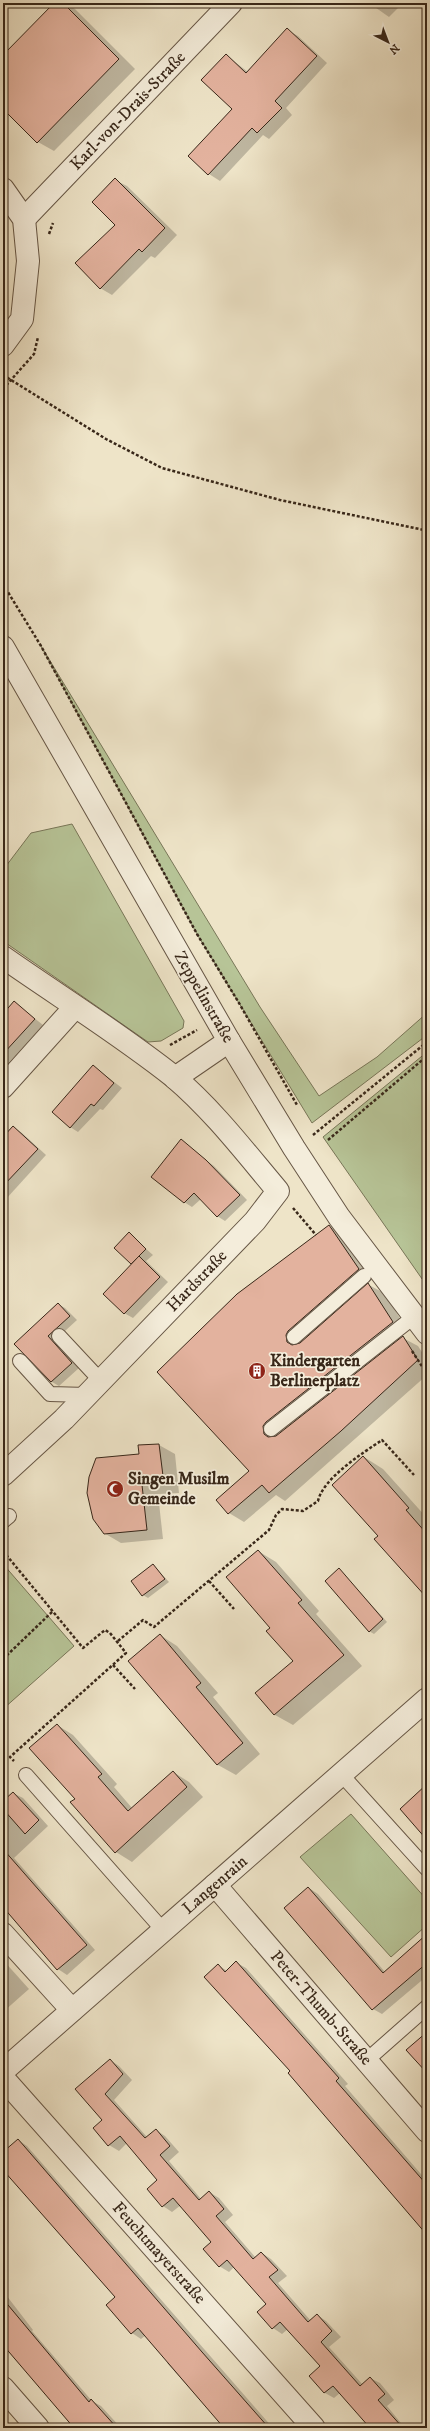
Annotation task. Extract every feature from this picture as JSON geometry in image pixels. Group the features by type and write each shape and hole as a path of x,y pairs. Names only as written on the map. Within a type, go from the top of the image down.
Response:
{"street":[{"name":"Karl-von-Drais-Straße","path":"24,219 231,3"},
{"path":"3,345 22,319 28,261 24,219 6,198"},
{"name":"Zeppelinstraße","path":"3,647 229,1041 339,1217 415,1316 427,1334"},
{"path":"3,957 115,1033 175,1078 206,1108 278,1191"},
{"path":"3,1087 75,1007"},
{"path":"175,1078 229,1041"},
{"name":"Hardstraße","path":"3,1475 94,1388 255,1221 278,1191"},
{"name":"Langenrain","path":"3,2071 427,1699"},
{"name":"Peter-Thumb-Straße","path":"215,1885 427,2131"},
{"path":"3,1934 72,2010"},
{"name":"Feuchtmayerstraße","path":"3,2078 314,2428"},
{"path":"3,2388 38,2428"}],"lane":[{"path":"294,1337 364,1276"},
{"path":"271,1429 415,1316"},
{"path":"20,1361 50,1394 94,1388 59,1336"},
{"path":"341,1774 427,1869"},
{"path":"26,1775 163,1930"},
{"path":"366,2060 427,2007"}],"path":[{"path":"3,389 34,354"},
{"path":"3,375 12,379 106,439 162,468 280,500 424,530 427,529"},
{"path":"3,584 40,646 197,934 239,1003 301,1112"},
{"path":"147,1058 216,1019 239,1003"},
{"path":"310,1131 312,1137 427,1042"},
{"path":"328,1140 427,1056"},
{"path":"278,1191 316,1235"},
{"path":"118,1641 143,1620 154,1627 269,1530 276,1515 282,1509 303,1511 318,1501 320,1490 333,1476 382,1440 414,1475"},
{"path":"3,1551 83,1648 105,1630 118,1641 126,1653 10,1757 26,1775"},
{"path":"209,1581 234,1609"},
{"path":"3,1659 53,1611"},
{"path":"113,1665 135,1689"}],"green space":[{"path":"41,646 260,1007 319,1096 377,1057 427,1013 427,1035 312,1123 197,934"},
{"path":"72,824 184,1021 183,1028 161,1041 148,1042 3,941 3,870 31,833"},
{"path":"427,1052 427,1286 323,1137"},
{"path":"3,1564 74,1646 3,1709"},
{"path":"351,1814 427,1900 427,1925 391,1957 300,1857"}],"building":[{"path":"54,3 63,3 119,59 37,143 3,109 3,55"},
{"path":"287,28 317,56 275,101 282,108 257,133 252,128 208,175 188,156 232,109 201,80 226,54 246,73"},
{"path":"115,178 165,228 142,252 139,249 100,289 75,263 115,225 92,202"},
{"path":"14,1001 35,1019 3,1054 3,1014"},
{"path":"93,1065 114,1083 94,1106 91,1104 70,1128 52,1112"},
{"path":"13,1126 38,1149 3,1186 3,1137"},
{"path":"181,1139 206,1160 240,1195 217,1217 194,1193 184,1203 151,1177"},
{"path":"329,1225 359,1269 288,1331 286,1335 287,1342 292,1345 300,1343 368,1283 393,1322 266,1422 263,1426 264,1434 268,1437 276,1436 403,1336 418,1360 341,1431 269,1493 262,1485 228,1514 216,1500 249,1471 157,1372 237,1294"},
{"path":"129,1232 146,1249 131,1264 114,1248"},
{"path":"139,1256 160,1277 124,1314 103,1294"},
{"path":"58,1303 70,1316 48,1336 72,1363 51,1382 14,1344"},
{"name":"Singen Musilm Gemeinde","path":"159,1444 164,1484 142,1485 147,1530 104,1534 93,1519 87,1493 89,1477 96,1458 139,1454 138,1445"},
{"path":"363,1456 409,1508 406,1510 427,1534 427,1598 374,1539 378,1536 332,1485"},
{"path":"258,1550 302,1600 298,1603 344,1655 274,1715 255,1693 293,1661 266,1631 270,1628 226,1577"},
{"path":"153,1564 165,1579 142,1596 131,1581"},
{"path":"339,1568 383,1619 369,1632 325,1581"},
{"path":"160,1634 201,1683 196,1687 243,1743 217,1765 128,1661"},
{"path":"57,1724 102,1774 98,1777 128,1811 173,1771 187,1787 115,1853 70,1802 75,1799 29,1748"},
{"path":"427,1784 427,1840 400,1809"},
{"path":"13,1792 39,1820 25,1834 3,1809 3,1801"},
{"path":"3,1849 87,1945 57,1970 3,1907"},
{"path":"308,1887 383,1973 427,1934 427,1963 372,2010 284,1908"},
{"path":"236,1961 339,2078 336,2081 427,2185 427,2235 288,2073 290,2071 204,1977 218,1964 225,1972"},
{"path":"427,2032 427,2073 406,2050"},
{"path":"110,2059 123,2074 105,2094 145,2138 156,2129 170,2146 160,2155 199,2200 209,2191 224,2209 216,2216 253,2259 261,2252 278,2270 269,2277 308,2322 317,2314 332,2331 321,2342 360,2386 370,2377 385,2394 378,2400 403,2428 370,2428 333,2386 324,2393 309,2376 320,2366 280,2322 272,2329 257,2312 266,2304 227,2260 219,2267 203,2249 211,2242 173,2198 162,2207 147,2189 157,2180 120,2136 108,2146 93,2128 102,2120 75,2089"},
{"path":"18,2139 269,2428 224,2428 138,2328 131,2334 106,2305 115,2297 3,2170 3,2152"},
{"path":"3,2299 89,2402 91,2399 117,2428 74,2428 3,2345"}],"place":[{"name":"Kindergarten Berlinerplatz","path":"257,1371"},
{"name":"Singen Musilm Gemeinde","path":"115,1489"}]}
